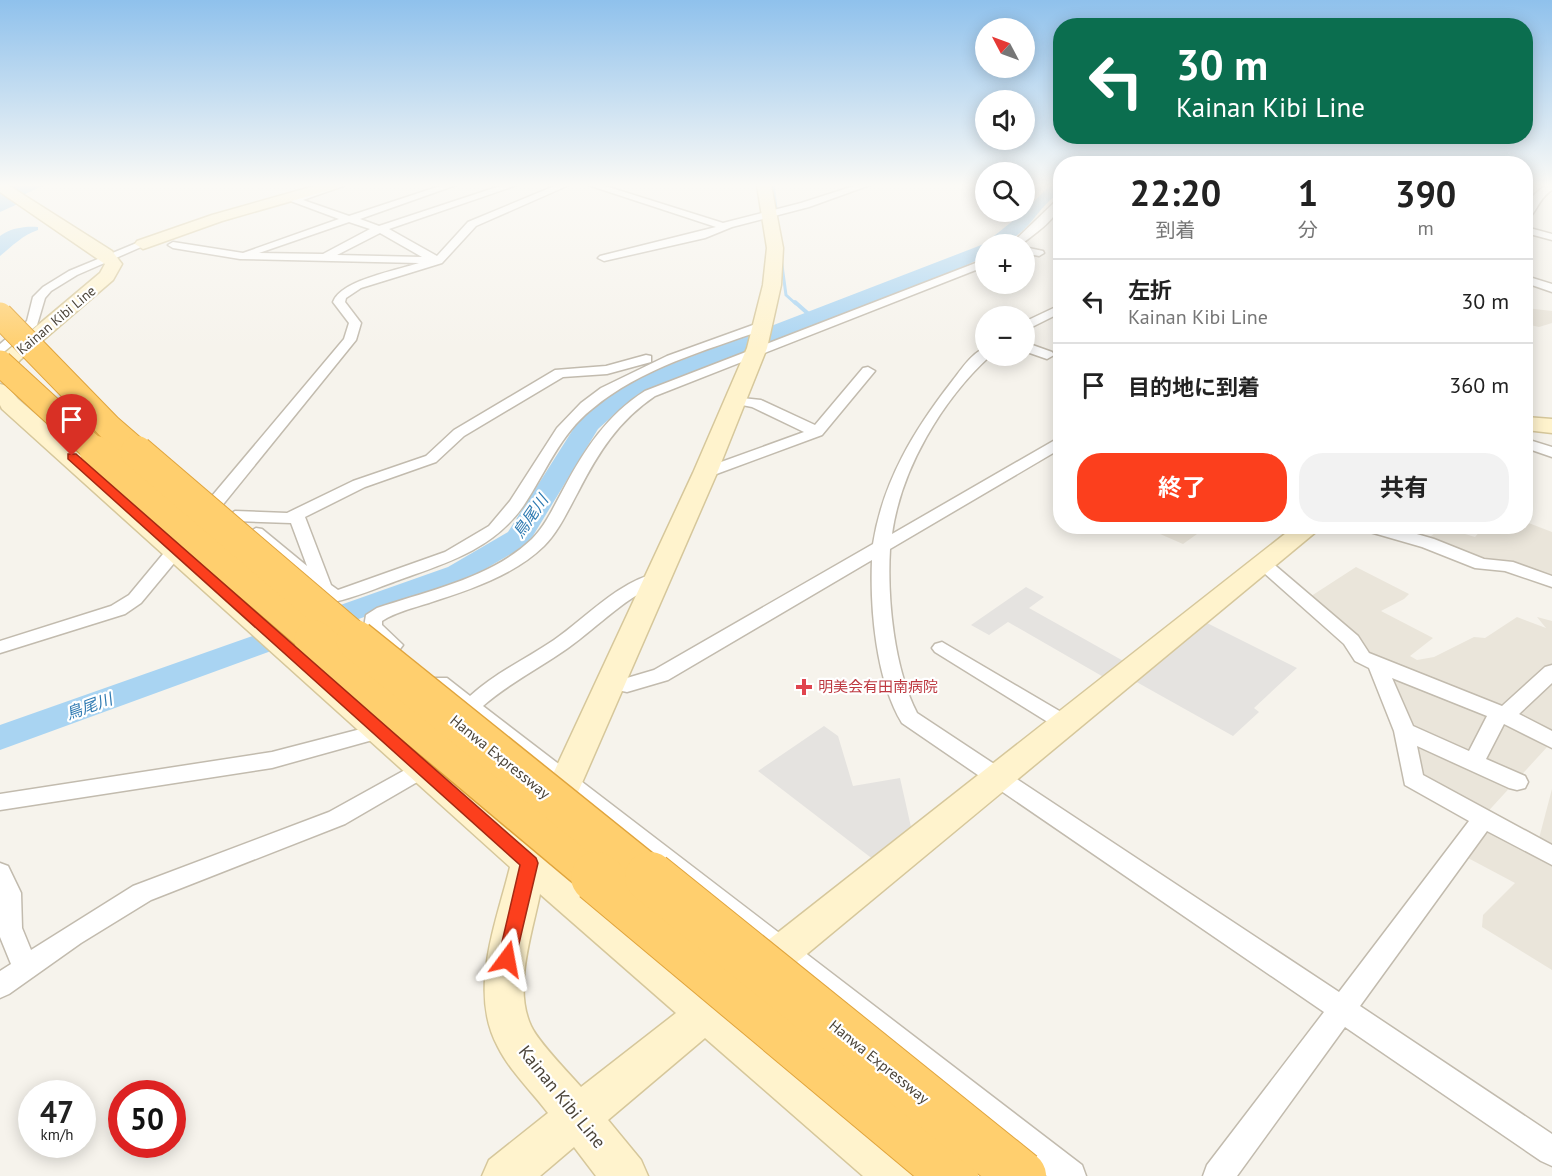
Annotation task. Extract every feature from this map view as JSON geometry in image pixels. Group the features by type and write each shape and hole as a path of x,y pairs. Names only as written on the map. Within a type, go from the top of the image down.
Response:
{"highway":[{"name":"Hanwa Expressway","path":"0,315 109,427 282,580 1021,1176"},
{"name":"Hanwa Expressway","path":"0,363 76,434 342,664 953,1176"}],"street":[{"path":"83,240 108,256"},
{"path":"0,351 33,322 41,294 73,273 108,256 155,240"},
{"path":"240,256 285,240"},
{"path":"324,258 355,240"},
{"path":"400,240 438,261"},
{"path":"0,647 118,610 135,599 350,340 356,323 339,302 341,296 357,286 438,261 457,240"},
{"path":"604,258 683,240"},
{"name":"Kainan Kibi Line","path":"625,1176 513,1036 504,1000 507,959 529,863 705,473 756,350 772,285 774,240"},
{"path":"173,245 240,256 438,261"},
{"name":"Kainan Kibi Line","path":"0,373 13,356 107,276 114,264 108,256"},
{"path":"975,266 660,388 621,415 600,437 553,523 539,541 519,558 496,571 384,612 373,619 373,627 470,706 1071,1176"},
{"path":"1533,281 1552,288"},
{"path":"1035,322 1053,312"},
{"path":"218,501 321,588 329,594 341,595 455,553 480,539 507,517 554,440 586,405 641,371 764,325"},
{"path":"235,516 289,518 359,484 431,459 459,433 560,373 615,369 764,325"},
{"path":"1035,350 1047,355"},
{"path":"975,362 949,395 905,462 891,494 880,547 884,626 903,707 916,723 1552,1150"},
{"path":"705,473 818,432 868,371"},
{"path":"0,390 10,404 529,863 897,1176"},
{"path":"737,400 756,403 818,432"},
{"path":"1533,425 1552,426"},
{"path":"1533,445 1552,452"},
{"path":"610,682 627,685 661,675 1053,447"},
{"path":"296,515 323,584 321,588"},
{"path":"505,1176 1301,534"},
{"path":"1397,534 1428,543 1481,564 1507,566 1552,582"},
{"path":"1264,565 1351,640 1362,657 1501,714 1552,740"},
{"path":"0,986 72,935 142,894 337,818 402,750 462,716 499,681 560,644 628,592 657,578"},
{"path":"942,648 1066,724"},
{"path":"1377,664 1404,731 1413,779 1552,856"},
{"path":"1474,762 1501,714 1521,702 1552,672"},
{"path":"1404,731 1516,782"},
{"path":"0,802 272,760 402,750"},
{"path":"1218,1176 1344,1010 1484,818"},
{"path":"0,873 9,893 9,928 26,968"}],"shaded area":[{"path":"1533,309 1552,311 1552,323 1539,327 1533,326"},
{"path":"1533,525 1552,532 1552,580 1490,567 1424,542 1434,534 1465,534 1475,537 1478,534 1533,534"},
{"path":"1160,534 1197,534 1183,544"},
{"path":"1356,567 1409,594 1381,611 1433,638 1410,656 1417,660 1434,657 1474,637 1485,638 1517,617 1546,628 1537,617 1552,621 1552,740 1369,661 1305,600"},
{"path":"1026,587 1044,597 1029,608 1127,663 1107,679 1008,622 989,635 971,625"},
{"path":"1205,622 1297,668 1254,708 1259,712 1233,736 1133,680"},
{"path":"1386,672 1548,746 1482,818 1418,781"},
{"path":"824,726 838,736 853,786 900,778 911,827 874,860 758,771"},
{"path":"1552,789 1552,970 1482,927 1483,915 1515,883 1468,858 1490,823 1537,846"}],"water":[{"path":"0,240 21,240 0,256"}],"waterway":[{"name":"鳥尾川","path":"0,738 458,573 518,538 588,425 618,399 654,379 947,267 975,254"},
{"path":"781,258 786,295 796,304"},
{"path":"795,302 813,318"}],"place":[{"name":"明美会有田南病院","path":"804,687"}],"route":[{"path":"72,456 286,650 529,863 507,959"}]}
